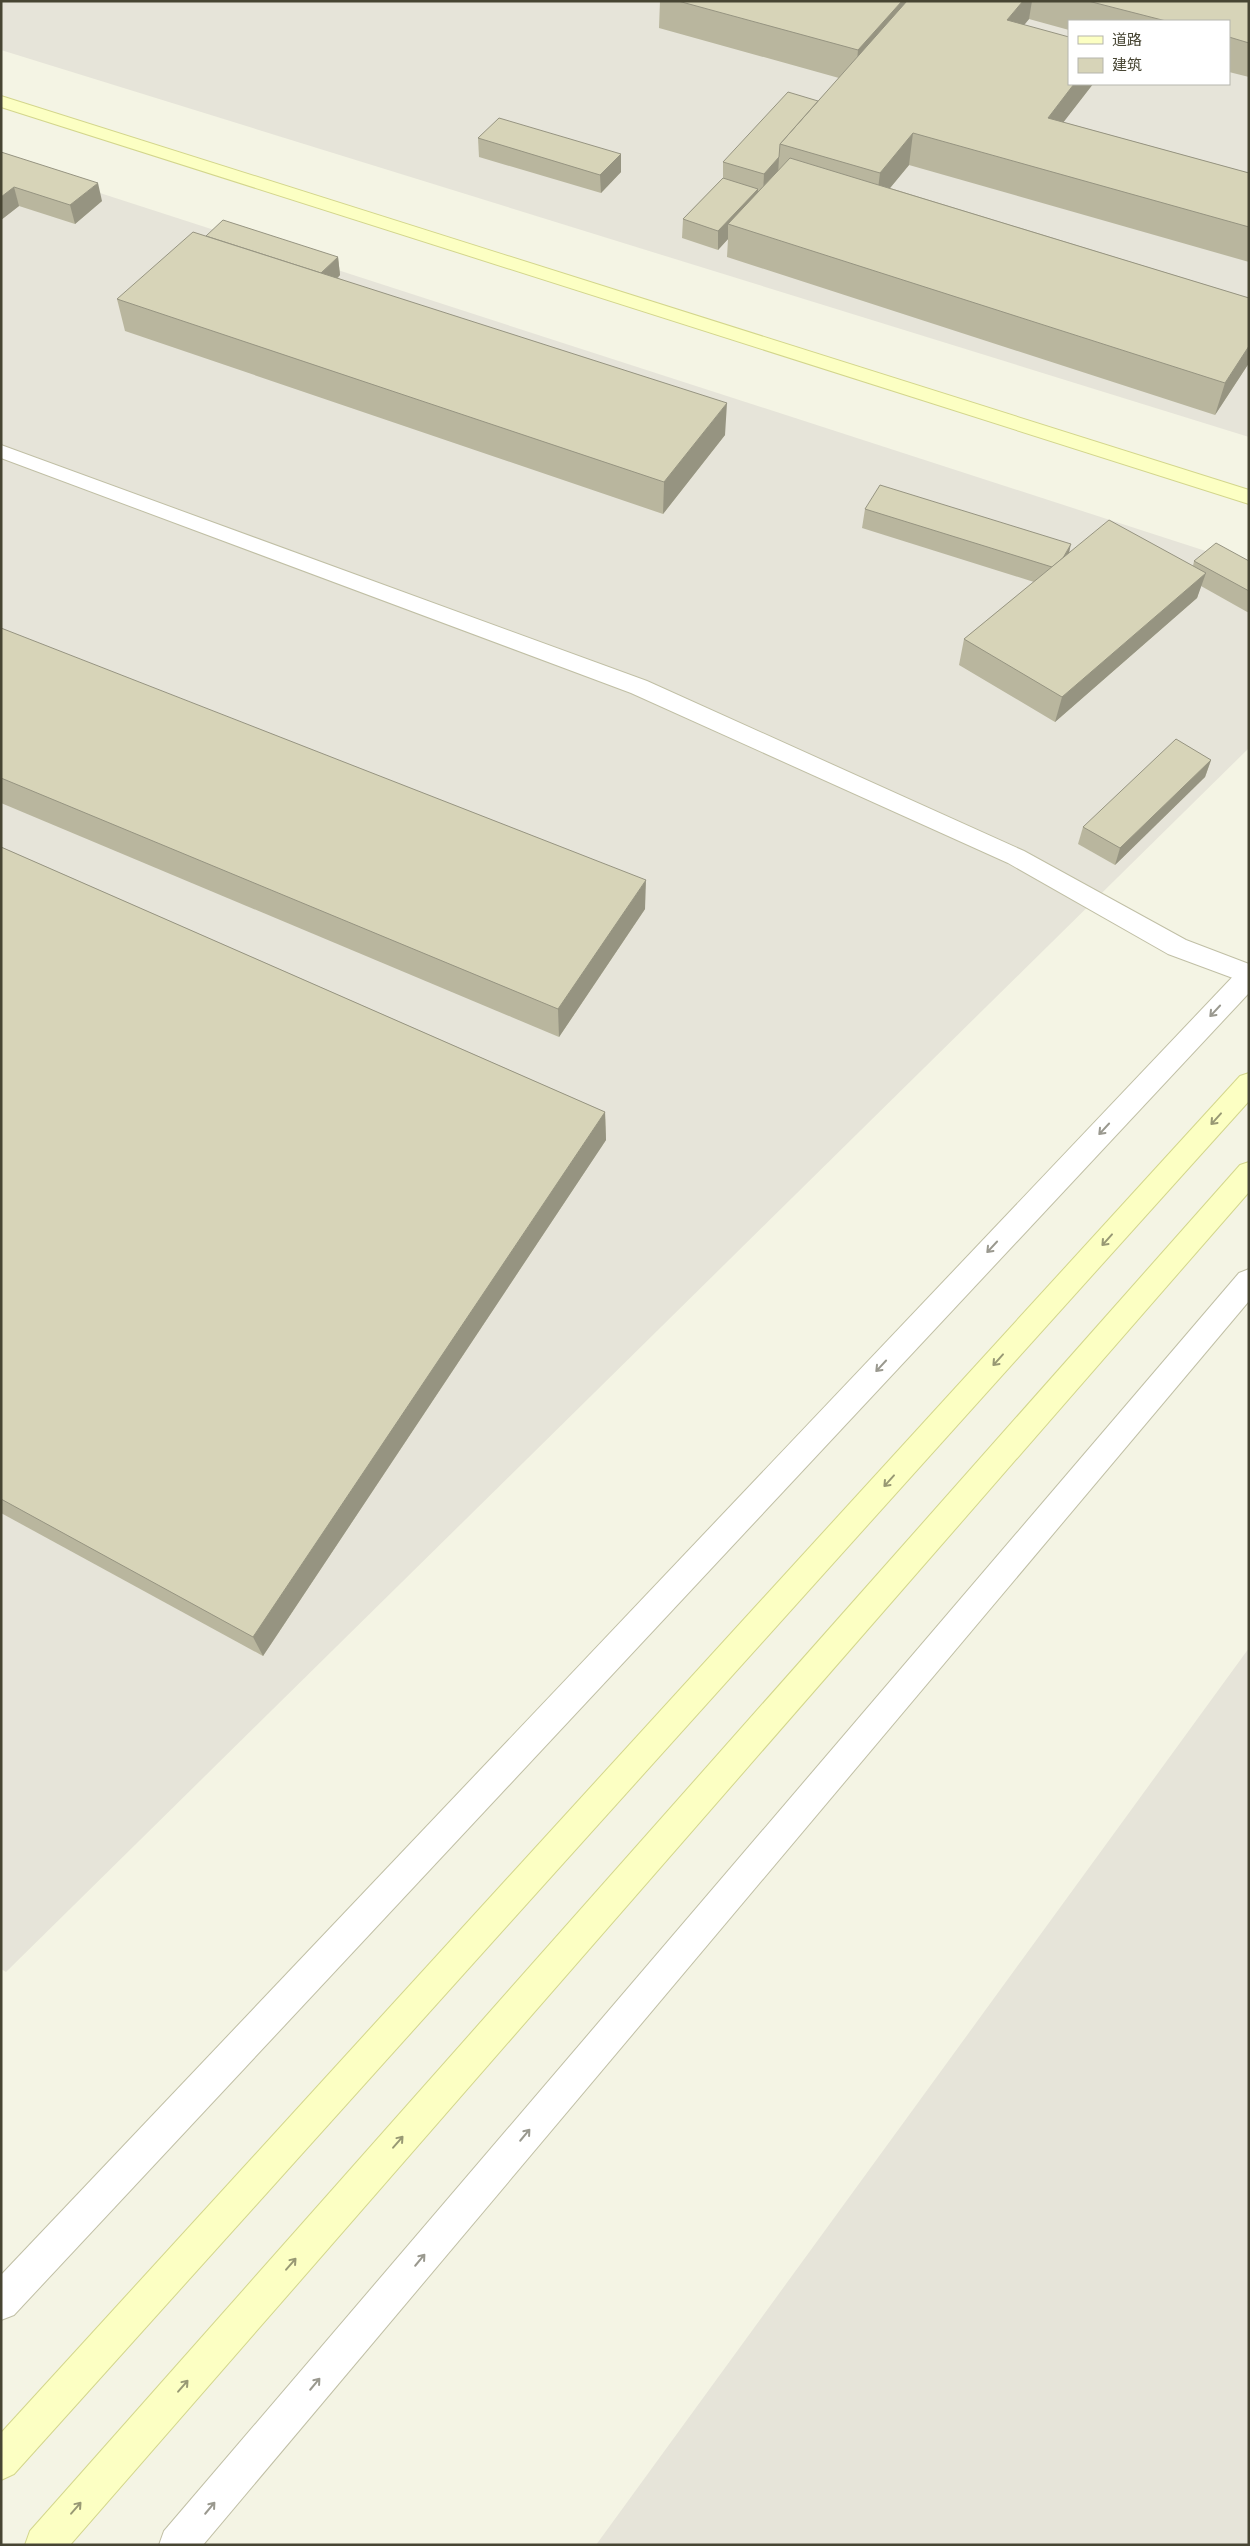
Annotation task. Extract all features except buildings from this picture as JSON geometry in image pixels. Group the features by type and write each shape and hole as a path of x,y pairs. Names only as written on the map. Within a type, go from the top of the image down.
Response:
{"main road":[{"path":"1,101 812,360 1249,497"},
{"path":"1,2461 1249,1083"},
{"path":"44,2545 1249,1172"}],"street":[{"path":"1,451 639,686 1016,857 1177,947 1249,974 1,2302"},
{"path":"178,2545 1249,1281"}],"shaded area":[{"path":"1,1 1249,1 1249,437 1,50"},
{"path":"1,161 1249,565 1249,748 6,1972 1,1969"},
{"path":"1249,1648 1249,2545 596,2545"}]}
